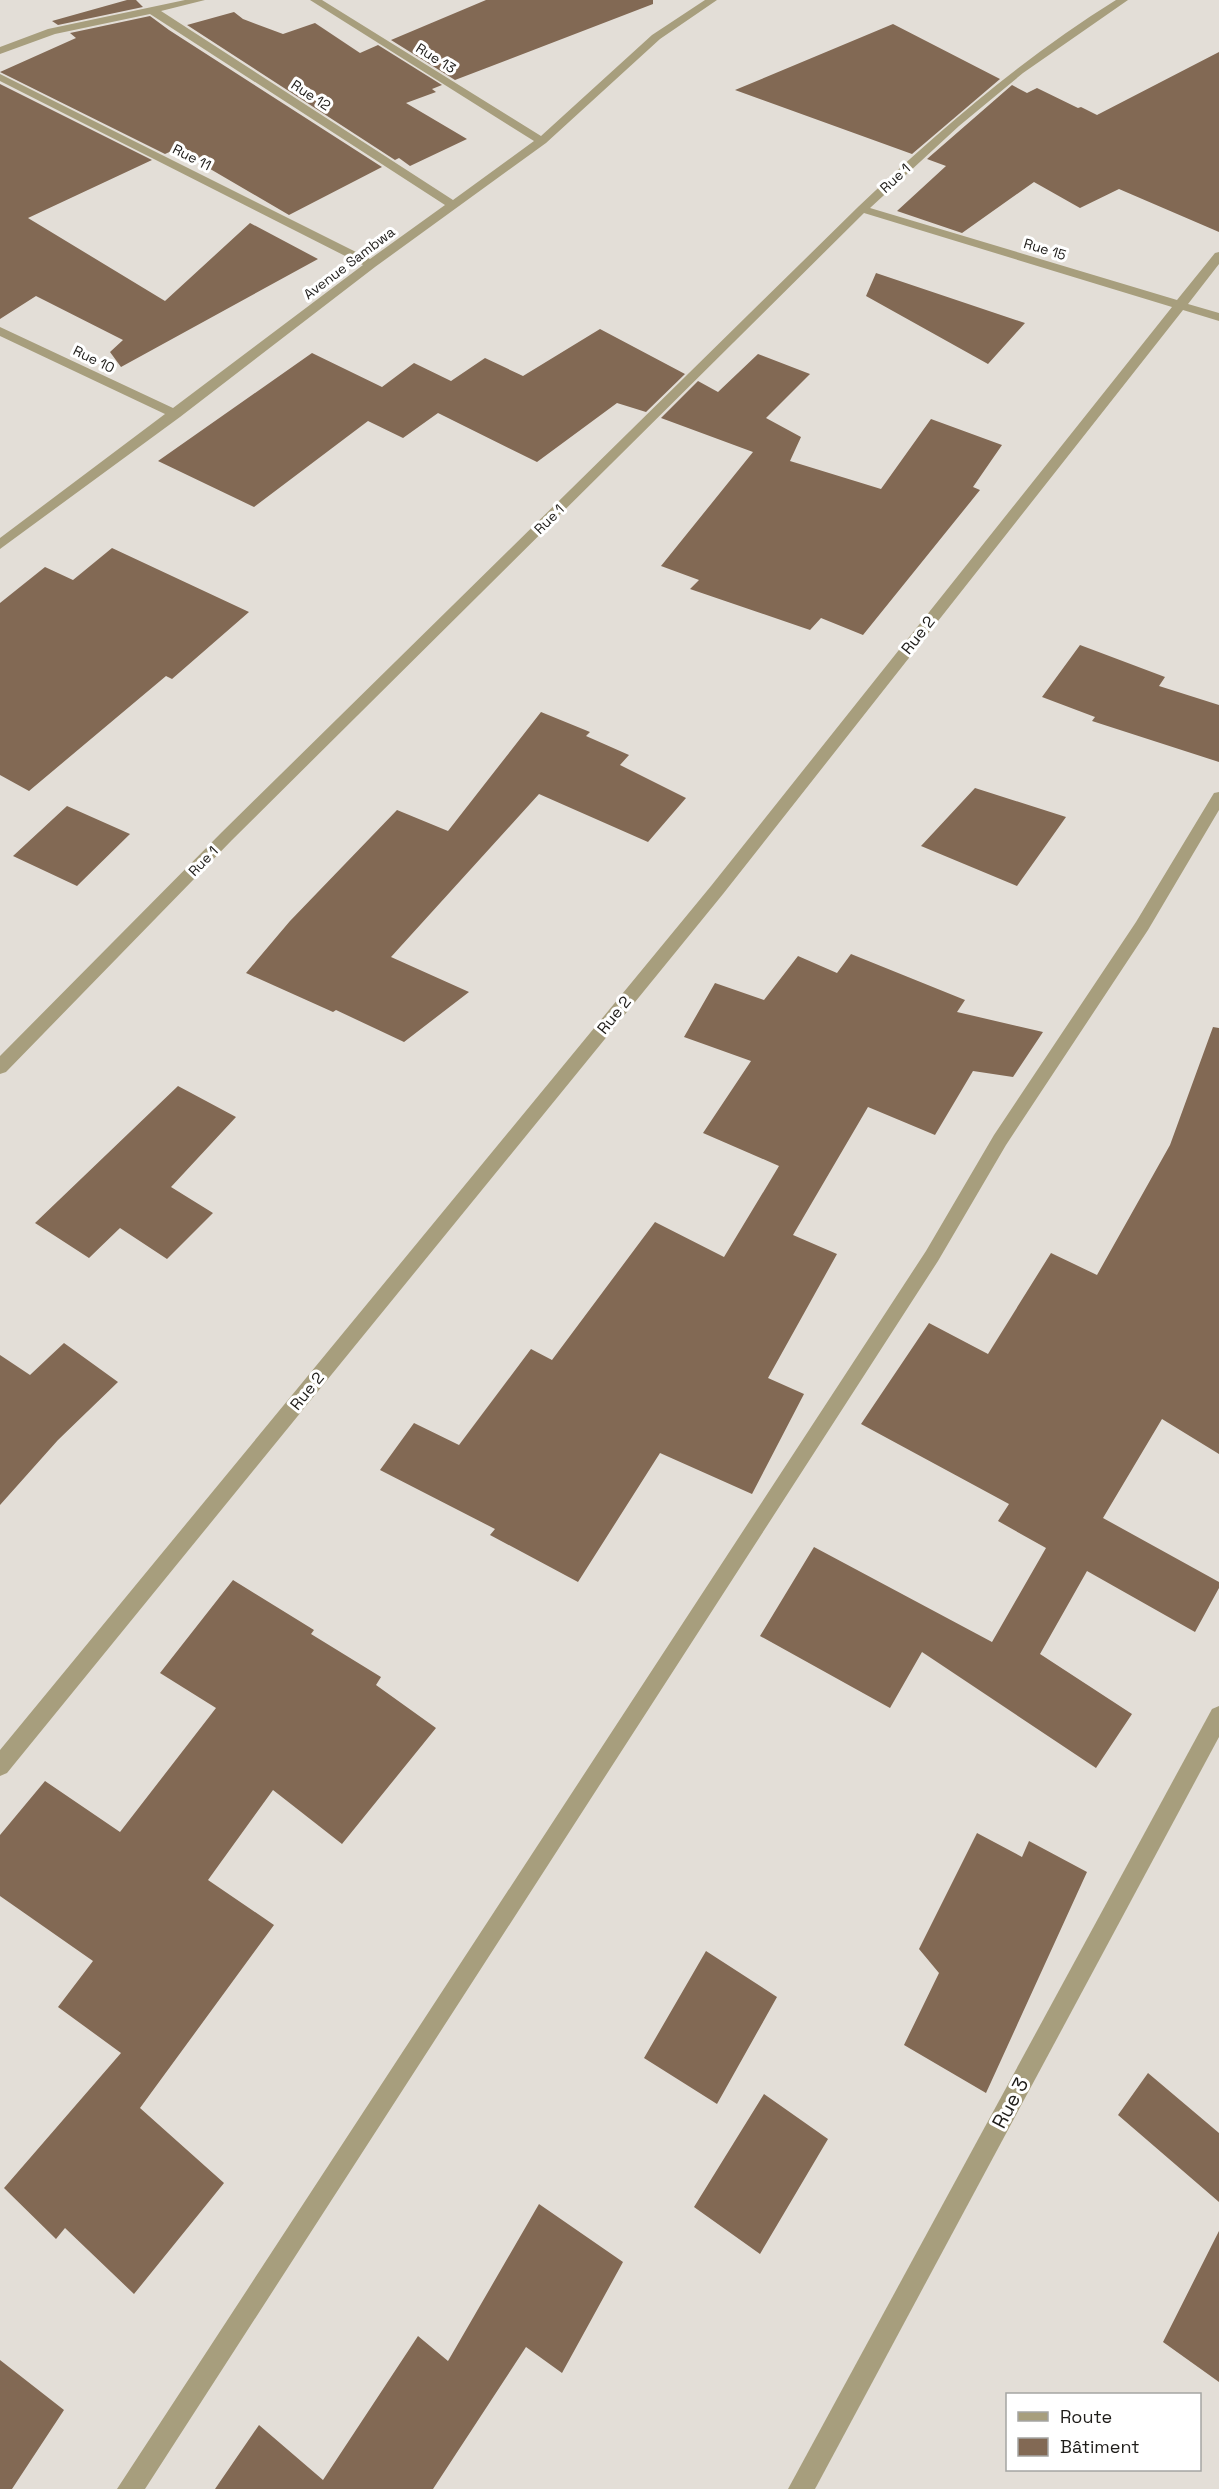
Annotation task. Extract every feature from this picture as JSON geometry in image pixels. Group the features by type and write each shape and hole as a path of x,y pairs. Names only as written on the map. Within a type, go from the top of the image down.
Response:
{"street":[{"path":"0,51 52,31 200,0"},
{"name":"Rue 13","path":"315,0 542,141"},
{"name":"Avenue Sambwa","path":"0,545 371,264 542,141 656,38 712,0"},
{"name":"Rue 1","path":"0,1067 227,836 862,209 962,116 1070,32 1123,0"},
{"name":"Rue 12","path":"152,10 453,205"},
{"name":"Rue 11","path":"0,77 371,264"},
{"name":"Rue 15","path":"862,209 1219,318"},
{"name":"Rue 2","path":"0,1766 717,890 1219,256"},
{"name":"Rue 10","path":"0,331 175,414"},
{"path":"130,2489 932,1256 1000,1140 1142,926 1219,796"},
{"name":"Rue 3","path":"801,2489 1219,1716"}],"building":[{"path":"127,0 136,0 143,7 58,25 52,21"},
{"path":"486,0 653,0 653,4 455,80 391,40"},
{"path":"234,12 243,19 283,34 315,23 360,53 378,45 442,85 432,89 436,92 406,103 467,139 410,166 399,158 395,160 187,25"},
{"path":"150,16 382,167 289,215 176,149 165,154 0,72 76,38 70,33"},
{"path":"893,24 1000,79 912,154 735,90"},
{"path":"1219,52 1219,232 1119,189 1080,208 1034,182 962,233 897,211 946,166 927,159 1012,85 1027,93 1037,88 1097,115"},
{"path":"0,84 152,160 28,218 165,301 250,223 318,259 121,367 110,352 123,340 36,296 0,319"},
{"path":"876,273 1025,323 988,364 866,296"},
{"path":"600,329 685,374 646,412 617,403 537,462 438,413 403,438 368,421 254,507 158,461 312,353 382,387 414,363 451,381 485,358 523,376"},
{"path":"758,354 810,374 766,418 801,437 790,461 881,489 931,419 1002,445 973,487 980,490 863,635 821,618 810,630 690,589 699,580 661,566 753,452 661,418 698,381 718,392"},
{"path":"112,548 249,612 172,679 166,676 29,791 0,775 0,603 45,567 73,580"},
{"path":"1080,645 1165,677 1159,686 1219,705 1219,762 1092,721 1095,717 1042,697"},
{"path":"541,712 590,732 586,736 629,755 620,765 686,798 648,842 539,794 391,957 469,992 404,1042 336,1010 333,1012 246,973 290,921 397,810 448,831"},
{"path":"975,788 1066,817 1017,886 921,846"},
{"path":"67,806 130,834 77,886 13,856"},
{"path":"851,954 965,1000 957,1012 1043,1032 1013,1077 973,1071 935,1135 868,1107 793,1235 837,1254 768,1378 804,1394 752,1494 660,1453 578,1582 490,1535 495,1529 380,1470 414,1423 459,1445 531,1349 552,1360 655,1222 724,1257 779,1166 703,1133 751,1061 684,1037 715,983 764,1000 798,956 837,973"},
{"path":"1213,1027 1219,1028 1219,1454 1162,1419 1103,1518 1219,1582 1219,1588 1195,1632 1087,1571 1040,1654 1132,1714 1096,1768 922,1652 890,1708 760,1636 814,1547 992,1642 1046,1548 998,1521 1009,1504 861,1424 929,1323 988,1354 1051,1253 1097,1275 1170,1145"},
{"path":"178,1086 236,1117 171,1187 213,1213 167,1259 120,1228 89,1258 35,1223"},
{"path":"64,1343 118,1382 58,1440 0,1505 0,1355 30,1375"},
{"path":"233,1580 314,1630 311,1634 381,1677 376,1685 436,1728 342,1844 273,1790 208,1880 274,1925 140,2108 224,2183 134,2294 65,2228 56,2239 4,2188 121,2053 58,2007 93,1961 0,1896 0,1835 45,1781 120,1832 216,1708 160,1673"},
{"path":"977,1833 1022,1857 1029,1841 1087,1872 986,2093 904,2045 939,1973 919,1949"},
{"path":"706,1951 777,1997 717,2104 644,2058"},
{"path":"1148,2073 1219,2133 1219,2202 1118,2115"},
{"path":"764,2094 828,2139 760,2254 694,2207"},
{"path":"539,2204 623,2262 562,2373 526,2347 433,2489 215,2489 259,2425 323,2480 418,2336 448,2361"},
{"path":"1219,2231 1219,2382 1163,2342"},
{"path":"0,2360 64,2410 12,2489 0,2489"}]}
